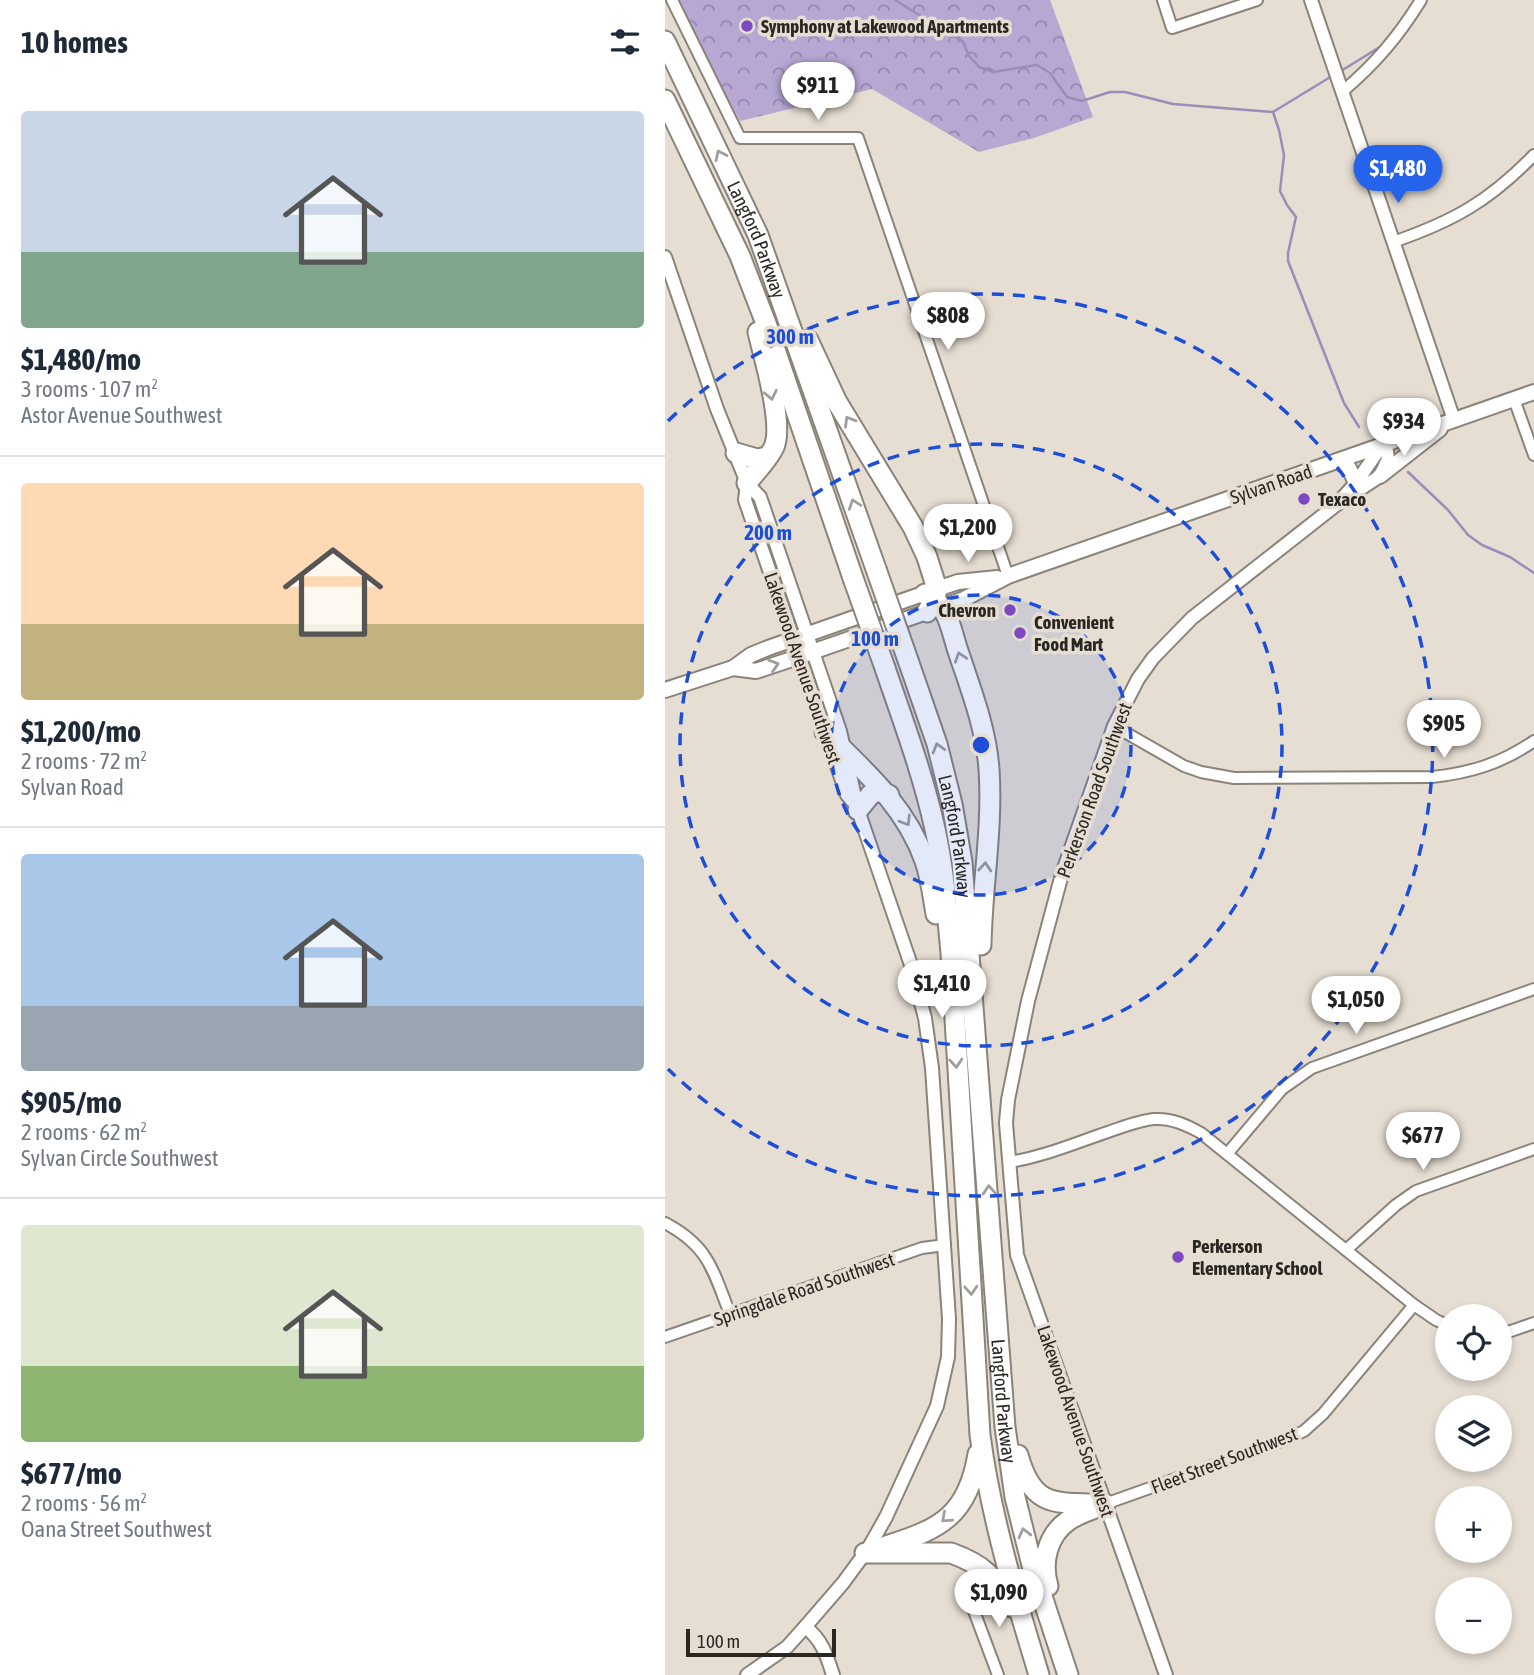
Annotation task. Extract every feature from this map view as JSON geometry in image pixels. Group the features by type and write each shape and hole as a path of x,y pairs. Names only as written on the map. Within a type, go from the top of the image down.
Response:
{"highway":[{"name":"Langford Parkway","path":"665,41 758,235 937,744 952,804 963,862 1005,1427 1015,1497 1033,1569 1067,1672"},
{"name":"Langford Parkway","path":"665,100 740,256 767,326 918,765 936,831 946,897 981,1436 992,1507 1039,1675"},
{"path":"758,235 837,401 913,527 934,600 978,708 989,770 989,813 981,925 979,1058"},
{"path":"740,256 776,414 776,440 773,449 747,483"},
{"path":"736,453 757,459 767,457"},
{"path":"825,732 889,795 910,827 925,862 952,995"},
{"path":"858,810 871,794 878,791 889,795"},
{"path":"1005,1405 1023,1474 1035,1491 1049,1500 1064,1503 1105,1504"},
{"path":"865,1553 918,1536 949,1518 971,1485 981,1436"},
{"path":"1067,1672 1065,1643 1044,1570 1048,1547 1056,1532 1069,1520 1105,1504"},
{"path":"865,1553 951,1553 974,1561 992,1577 1023,1622"}],"main road":[{"name":"Sylvan Road","path":"733,668 756,670 813,651 934,600 958,582 1008,576 1534,392"},
{"path":"1380,476 1451,421"},
{"path":"1337,461 1349,468 1356,483"},
{"name":"Sylvan Road","path":"665,690 733,668 751,655 792,639 934,600"}],"street":[{"path":"671,0 740,138 858,138 1008,576"},
{"path":"1163,0 1172,28 1257,0"},
{"path":"1311,0 1451,421"},
{"path":"1342,92 1371,67 1399,35 1422,0"},
{"path":"1393,242 1429,230 1475,206 1509,180 1534,155"},
{"name":"Lakewood Avenue Southwest","path":"665,257 717,409 747,483 760,497 808,634 845,751 858,810 911,965 925,1018 932,1068 945,1245"},
{"path":"1514,399 1534,455"},
{"path":"1380,476 1388,459 1387,451 1382,445"},
{"name":"Perkerson Road Southwest","path":"1336,505 1356,483 1382,445"},
{"name":"Perkerson Road Southwest","path":"1009,1162 1007,1100 1028,1000 1062,874 1114,726 1138,678 1173,635 1336,505 1380,476"},
{"name":"Lakewood Avenue Southwest","path":"747,483 745,500 792,639 847,795 858,810"},
{"path":"1114,726 1184,766 1234,778 1432,777 1458,774 1486,767 1513,755 1534,741"},
{"path":"1227,1154 1282,1088 1312,1068 1534,989"},
{"path":"1009,1162 1028,1159 1136,1122 1155,1119 1189,1126 1435,1319"},
{"path":"1346,1250 1395,1205 1416,1191 1534,1149"},
{"name":"Lakewood Avenue Southwest","path":"1009,1162 1017,1255 1165,1675"},
{"path":"665,1223 683,1233 710,1262 730,1314"},
{"path":"747,1675 787,1647 806,1627 865,1553 886,1517 937,1406 948,1357 945,1245"},
{"name":"Springdale Road Southwest","path":"665,1336 922,1248 945,1245"},
{"name":"Fleet Street Southwest","path":"1105,1504 1304,1431 1323,1414 1414,1305"},
{"path":"1512,1331 1534,1323"},
{"path":"968,1595 998,1675"},
{"path":"806,1627 815,1634 824,1649 833,1675"}],"green space":[{"path":"671,0 1050,0 1093,117 1034,138 979,152 872,89 740,121"}],"waterway":[{"path":"895,0 938,27 952,32 963,42 969,56 979,67 993,72 1037,65 1050,73 1067,97 1082,101 1110,92 1125,92 1173,104 1273,112 1332,76"},
{"path":"1341,71 1383,45"},
{"path":"1273,112 1284,155 1280,191 1296,217 1288,261 1344,403 1359,427"},
{"path":"1408,472 1448,510 1468,535 1534,573"}],"place":[{"name":"Symphony at Lakewood Apartments","path":"747,26"},
{"name":"Texaco","path":"1304,499"},
{"name":"Chevron","path":"1010,610"},
{"name":"Convenient Food Mart","path":"1020,633"},
{"name":"Perkerson Elementary School","path":"1178,1257"}]}
